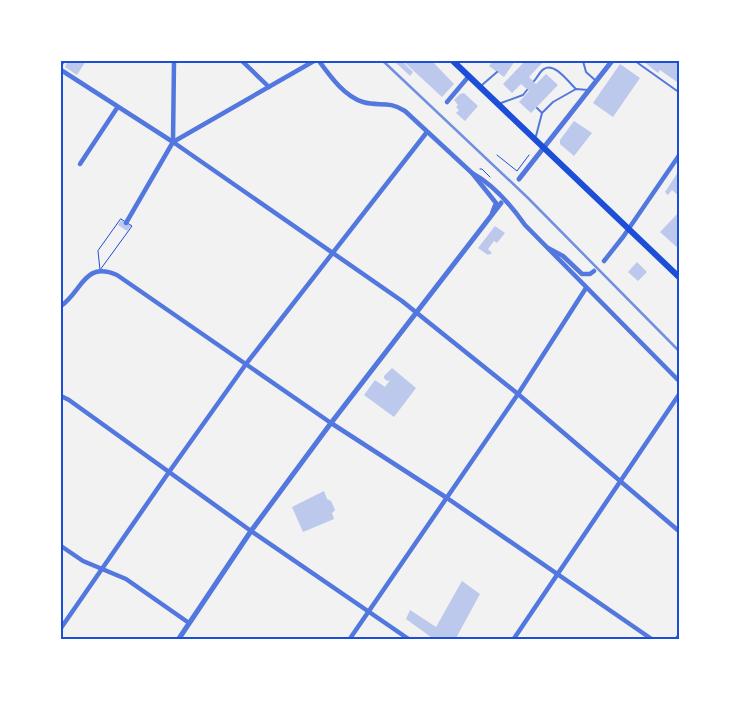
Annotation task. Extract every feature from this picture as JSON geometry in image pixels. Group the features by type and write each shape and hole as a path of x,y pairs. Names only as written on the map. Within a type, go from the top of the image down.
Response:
{"main road":[{"path":"453,61 680,278"}],"street":[{"path":"126,222 173,142 174,61"},
{"path":"242,61 269,87"},
{"path":"173,142 314,61"},
{"path":"319,61 334,80 352,96 363,102 396,105 405,111 472,173 495,201 496,205 490,216"},
{"path":"519,179 612,61"},
{"path":"61,70 117,108 173,142 417,314 518,394 680,532"},
{"path":"447,102 469,76"},
{"path":"80,164 117,108"},
{"path":"61,628 246,364 427,132"},
{"path":"604,261 629,229 680,154"},
{"path":"472,173 485,180 547,248 680,382"},
{"path":"178,640 252,531 331,423 501,203"},
{"path":"547,248 563,256 582,274 590,274 594,271"},
{"path":"61,306 72,297 87,277 100,270 116,275 331,423 447,498 653,640"},
{"path":"349,640 518,394 586,288"},
{"path":"513,640 680,393"},
{"path":"61,396 410,640"},
{"path":"61,546 83,561 131,582 189,623"},
{"path":"676,640 680,635"}],"lane":[{"path":"583,61 586,72 597,81"},
{"path":"635,61 680,93"},
{"path":"534,82 543,69 555,68 576,89"},
{"path":"480,87 498,72"},
{"path":"535,138 542,113 552,102 576,89 590,91"},
{"path":"498,104 524,95 527,90"},
{"path":"537,108 542,113"}],"path":[{"path":"496,155 516,170 529,155 525,151"},
{"path":"121,219 132,226 100,270 98,251 121,219"}],"building":[{"path":"68,61 86,61 77,75 65,67"},
{"path":"394,61 402,61 413,72 410,76"},
{"path":"403,61 432,61 454,84 442,97"},
{"path":"493,61 515,61 504,77 489,66"},
{"path":"525,61 544,61 529,77 536,84 546,74 558,85 531,113 519,102 529,91 521,84 512,93 503,84"},
{"path":"643,61 680,61 680,84 660,70 658,73"},
{"path":"620,64 640,78 613,117 593,103"},
{"path":"464,93 478,106 465,121 456,113 459,110 454,100"},
{"path":"574,121 592,133 574,156 560,144 560,140"},
{"path":"680,169 680,197 672,190 668,195 665,192"},
{"path":"680,211 680,250 660,232"},
{"path":"121,220 131,226 127,231 118,225"},
{"path":"495,226 505,233 497,243 494,241 488,249 492,253 488,255 478,248"},
{"path":"637,262 647,272 638,281 628,272"},
{"path":"392,368 416,388 394,417 364,395 375,380 385,387 390,380 387,381 384,376"},
{"path":"324,491 335,510 332,513 334,519 303,532 292,507"},
{"path":"462,581 480,594 455,640 435,640 406,619 410,610 436,627"}],"railway":[{"path":"383,61 527,197 680,352"}]}
